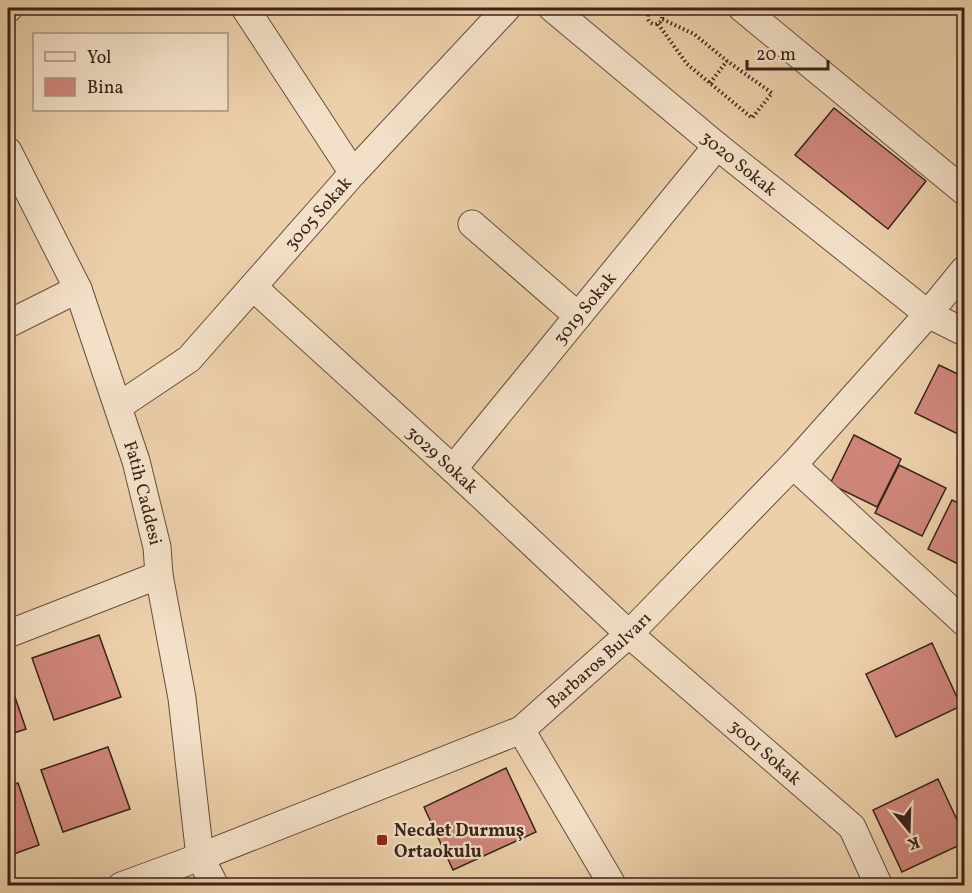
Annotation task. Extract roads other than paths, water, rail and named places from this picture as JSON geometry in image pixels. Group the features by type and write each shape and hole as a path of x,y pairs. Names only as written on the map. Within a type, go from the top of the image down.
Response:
{"street":[{"path":"245,8 352,173"},
{"name":"3005 Sokak","path":"119,406 189,358 352,173 507,8"},
{"name":"3020 Sokak","path":"552,8 717,146 928,314 964,332"},
{"path":"742,8 964,191"},
{"name":"3019 Sokak","path":"453,469 717,146"},
{"name":"Fatih Caddesi","path":"8,151 78,289 136,461 157,547 159,575 182,698 200,856"},
{"path":"472,224 578,316"},
{"name":"Barbaros Bulvarı","path":"121,885 521,730 629,634 793,465 963,274"},
{"name":"3029 Sokak","path":"253,287 453,469 629,634"},
{"path":"8,324 78,289"},
{"path":"793,465 964,622"},
{"path":"8,634 159,575"},
{"name":"3001 Sokak","path":"629,634 852,827 879,885"},
{"path":"521,730 613,885"},
{"path":"185,885 186,878 200,856"},
{"path":"200,856 215,885"}],"place":[{"name":"Necdet Durmuş Ortaokulu","path":"382,840"}]}
